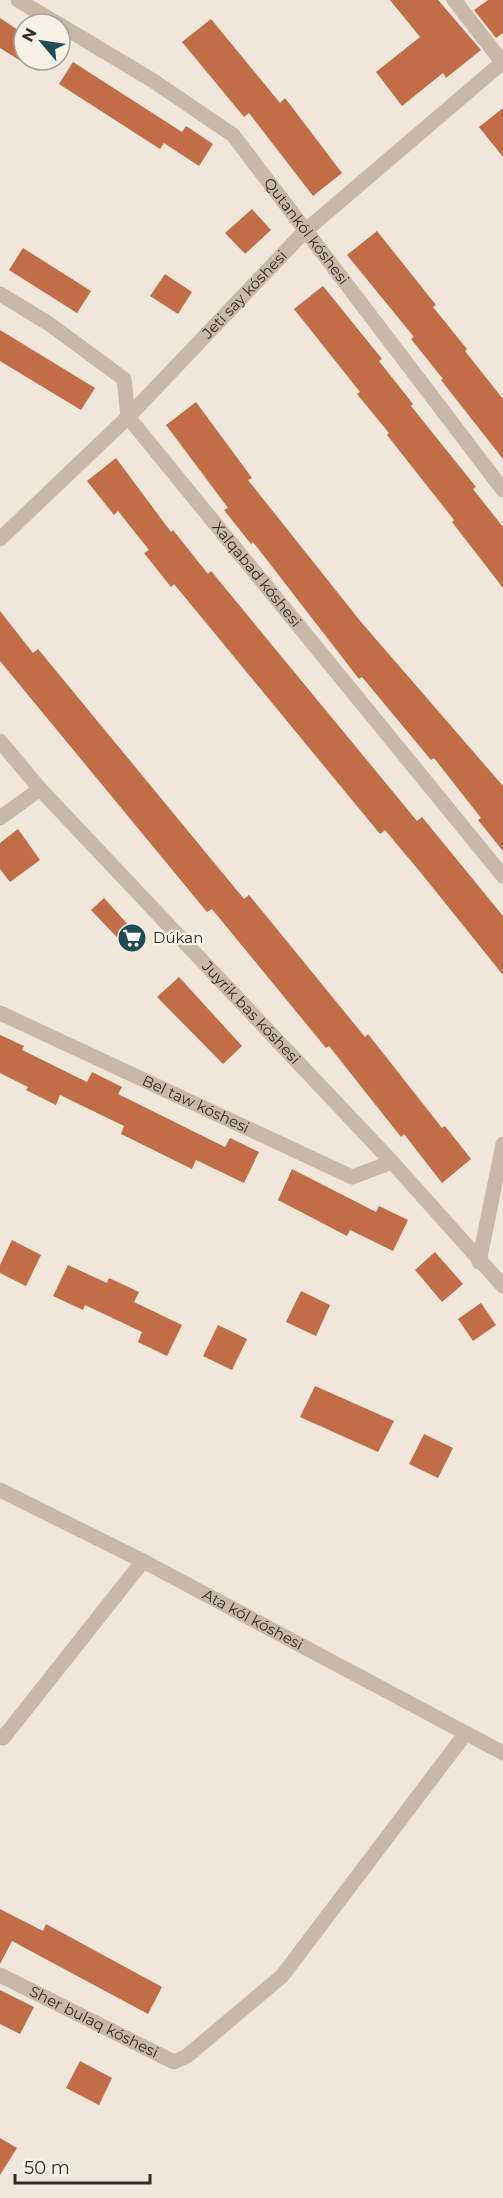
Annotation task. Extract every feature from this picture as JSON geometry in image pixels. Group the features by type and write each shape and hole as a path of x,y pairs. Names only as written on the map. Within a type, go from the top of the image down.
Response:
{"street":[{"name":"Qutankól kóshesi","path":"18,0 38,12"},
{"path":"454,0 503,62"},
{"name":"Qutankól kóshesi","path":"72,33 152,80 233,135 503,490"},
{"name":"Jeti say kóshesi","path":"0,539 128,417 305,231 503,62"},
{"path":"0,294 48,323 124,379 128,417"},
{"name":"Xalqabad kóshesi","path":"128,417 503,876"},
{"name":"Juyrik bas kóshesi","path":"0,741 40,789 392,1162 479,1262 503,1286"},
{"path":"0,818 40,789"},
{"name":"Bel taw kóshesi","path":"0,1013 352,1177 392,1162"},
{"path":"479,1262 503,1144"},
{"name":"Ata kól kóshesi","path":"0,1490 143,1561 503,1753"},
{"path":"1,1737 143,1561"},
{"name":"Sher bulaq kóshesi","path":"0,1975 174,2062 187,2056 282,1976 466,1732"}],"building":[{"path":"390,0 438,0 481,50 446,78 443,73 402,106 376,72 420,37"},
{"path":"488,0 503,0 503,33 496,38 474,10"},
{"path":"0,18 12,26 12,56 0,48"},
{"path":"211,19 280,103 285,98 342,173 313,196 249,113 244,117 182,42"},
{"path":"73,62 182,132 186,126 213,144 199,166 164,143 160,149 59,84 67,72 72,72"},
{"path":"503,108 503,157 479,127"},
{"path":"252,209 271,230 245,254 225,233"},
{"path":"377,231 436,305 433,307 503,399 503,459 411,339 414,337 347,255"},
{"path":"23,248 91,291 77,313 9,270"},
{"path":"165,274 192,292 178,314 150,296"},
{"path":"323,286 382,359 379,361 413,404 411,406 476,487 473,489 503,527 503,588 452,522 454,520 387,435 389,433 357,394 360,392 294,309"},
{"path":"0,330 95,388 81,410 0,361"},
{"path":"196,402 252,478 248,480 361,622 503,786 503,851 478,820 481,818 434,758 431,760 362,677 359,679 253,542 251,544 224,510 228,508 166,425"},
{"path":"116,458 171,532 173,530 208,574 211,571 417,821 422,817 503,916 503,975 385,830 380,834 174,584 171,587 144,553 149,550 118,511 114,515 87,481"},
{"path":"0,611 33,653 38,649 244,899 249,895 365,1037 368,1034 442,1128 445,1126 471,1159 442,1183 404,1134 401,1137 329,1046 326,1048 212,909 207,912 0,661"},
{"path":"18,829 40,860 10,882 0,869 0,843"},
{"path":"104,898 141,939 129,950 91,910"},
{"path":"179,977 242,1046 223,1064 157,997"},
{"path":"0,1035 24,1046 22,1050 87,1082 92,1072 122,1087 118,1094 225,1147 230,1138 259,1152 244,1183 196,1160 192,1169 121,1134 124,1126 60,1095 56,1105 26,1090 28,1087 0,1073"},
{"path":"292,1169 376,1212 379,1206 408,1220 393,1251 350,1230 347,1236 278,1200"},
{"path":"12,1240 41,1255 26,1286 0,1273 0,1265"},
{"path":"435,1252 463,1284 442,1302 415,1270"},
{"path":"68,1265 107,1283 109,1278 139,1292 134,1302 182,1325 167,1356 138,1342 142,1332 85,1305 83,1310 53,1296"},
{"path":"301,1291 330,1305 316,1336 286,1322"},
{"path":"481,1303 496,1325 473,1341 458,1319"},
{"path":"218,1325 247,1339 232,1370 203,1356"},
{"path":"315,1386 394,1421 378,1452 300,1417"},
{"path":"424,1434 453,1448 438,1478 409,1464"},
{"path":"0,1909 43,1931 46,1924 162,1987 148,2014 12,1941 0,1964"},
{"path":"0,1990 34,2007 20,2034 0,2024"},
{"path":"80,2061 112,2078 99,2105 66,2088"},
{"path":"0,2138 17,2148 0,2175"}],"place":[{"name":"Dúkan","path":"132,938"}]}
